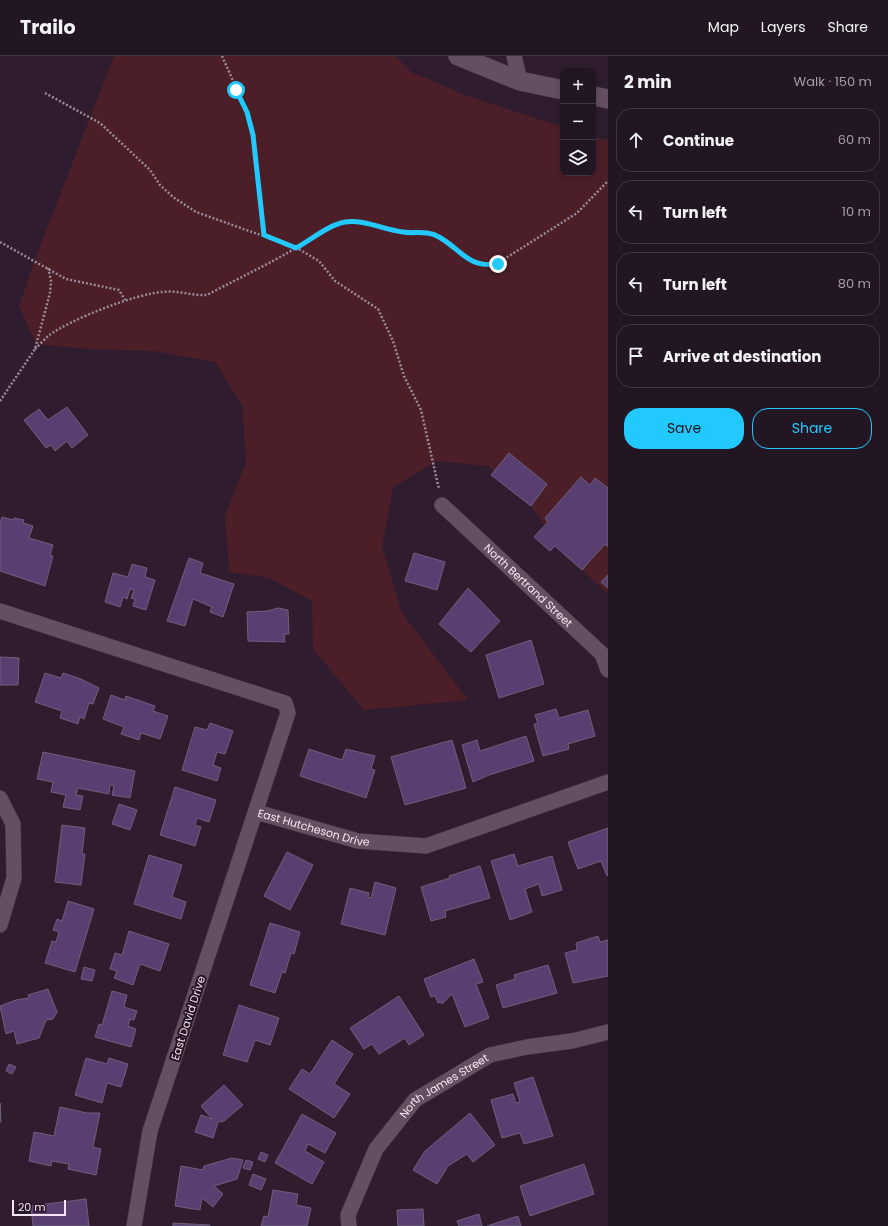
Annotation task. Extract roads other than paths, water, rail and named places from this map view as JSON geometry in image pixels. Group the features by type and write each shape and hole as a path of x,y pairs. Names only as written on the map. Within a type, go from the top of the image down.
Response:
{"street":[{"path":"458,56 520,81 560,89"},
{"path":"514,56 520,81"},
{"path":"596,97 608,99"},
{"name":"North Bertrand Street","path":"442,505 602,654 608,670"},
{"name":"East Hutcheson Drive","path":"0,611 286,703 288,713 256,812 358,841 426,846 608,782"},
{"path":"0,798 13,824 14,878 0,925"},
{"name":"East David Drive","path":"134,1226 150,1131 256,812"},
{"name":"North James Street","path":"349,1226 348,1215 376,1149 415,1100 490,1055 527,1047 572,1041 608,1032"}]}
